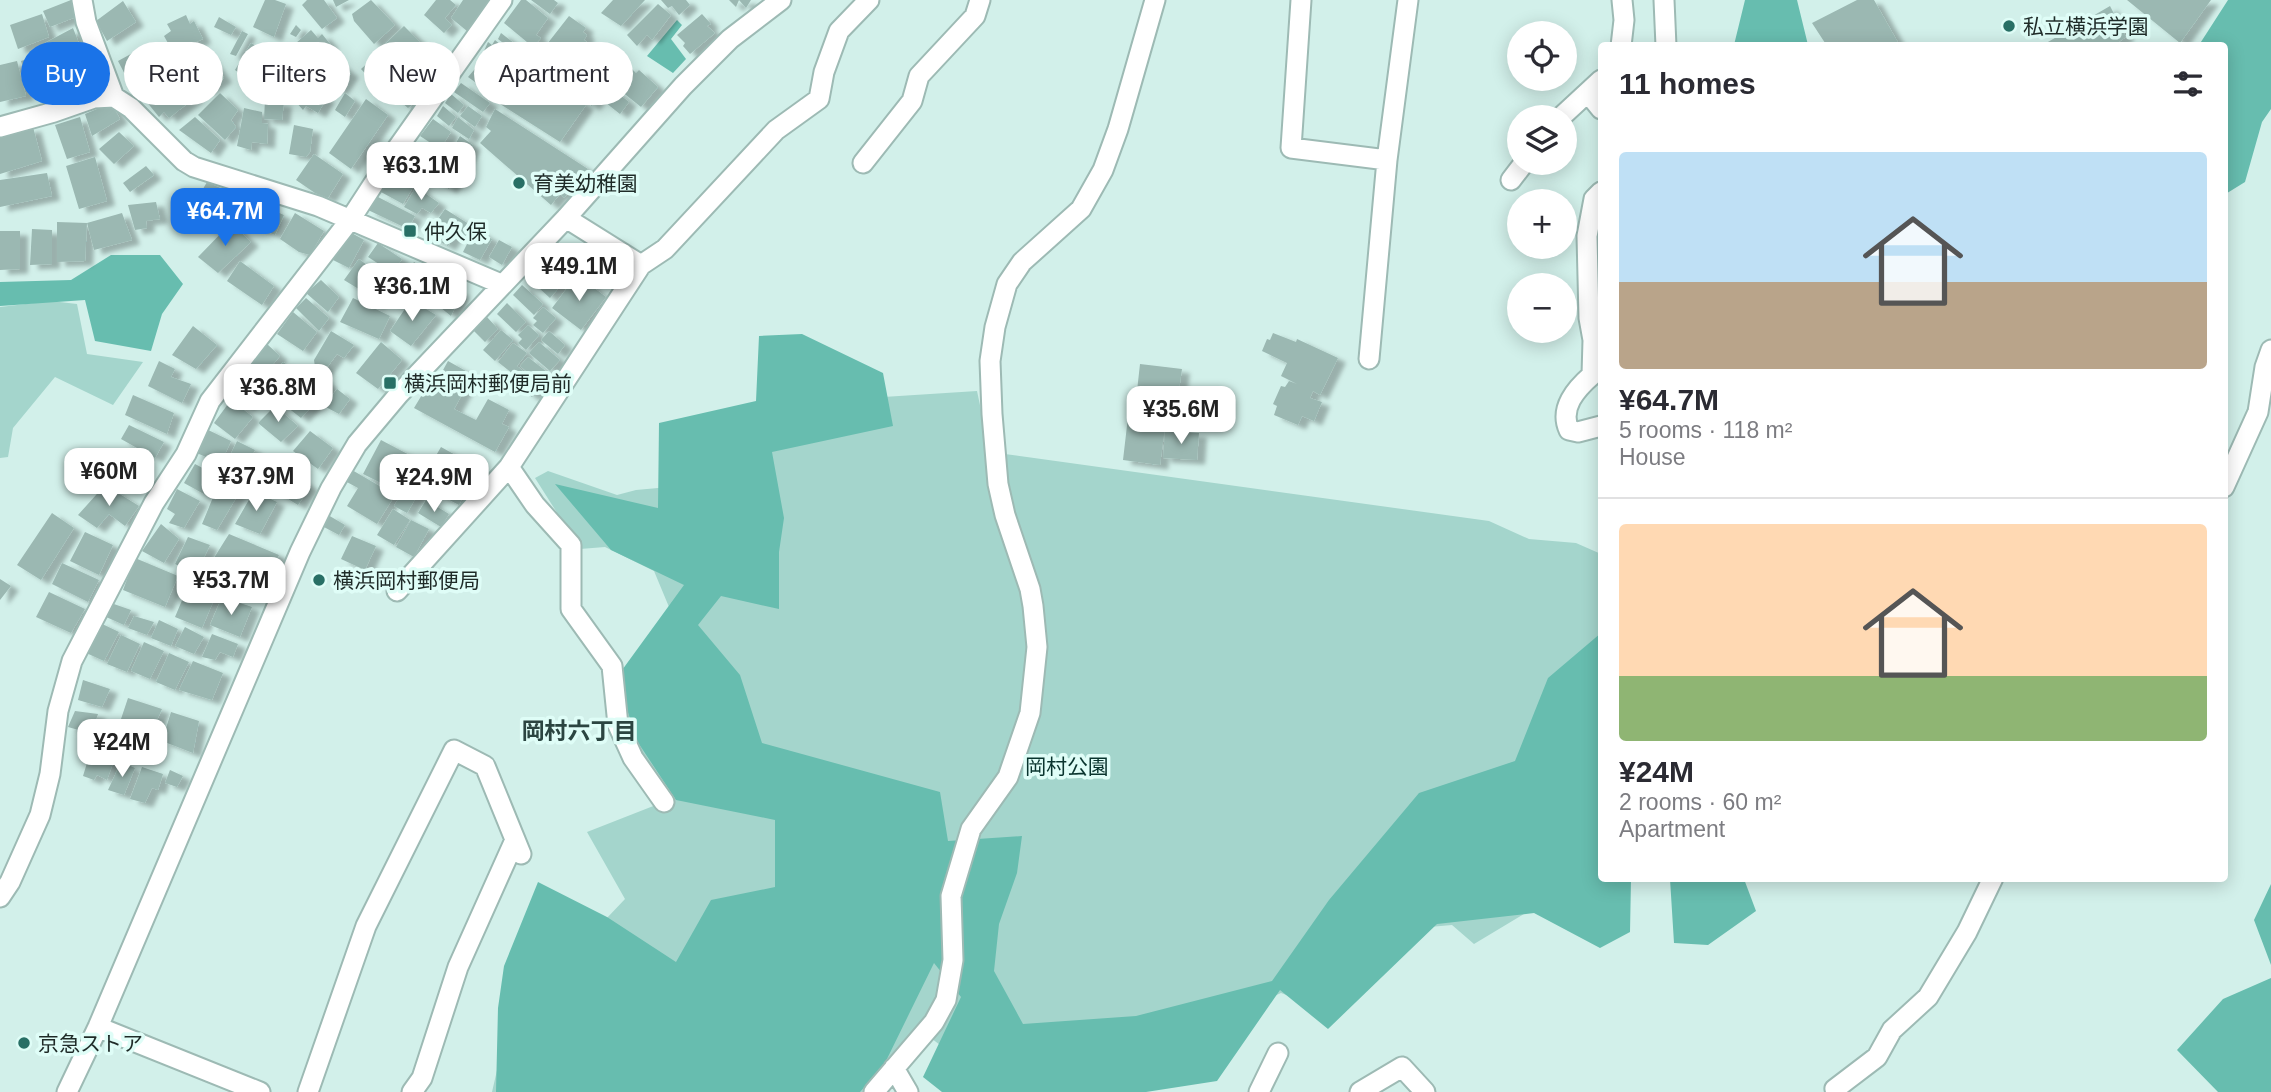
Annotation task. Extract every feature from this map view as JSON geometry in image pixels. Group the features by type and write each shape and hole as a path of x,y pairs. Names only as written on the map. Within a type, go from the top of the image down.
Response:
{"street":[{"path":"82,0 86,22 114,97"},
{"path":"0,898 40,815 50,774 58,711 72,661 154,503 186,454 210,401 350,220 502,0"},
{"path":"67,1092 98,1027 300,552 331,488 357,444 399,394 500,284 566,218 683,86 730,39 781,0"},
{"path":"397,591 509,467 641,265 665,249 776,130 819,99 824,72 839,31 869,0"},
{"path":"863,163 912,101 919,76 975,16 980,0"},
{"path":"874,1092 934,1022 946,1000 953,960 951,896 971,829 1008,777 1030,713 1037,648 1030,589 1005,515 998,484 991,374 995,327 1007,284 1022,262 1080,209 1103,170 1118,129 1155,0"},
{"path":"1301,0 1291,148 1387,160"},
{"path":"1369,359 1387,160 1408,0"},
{"path":"1621,42 1624,20 1622,0"},
{"path":"1664,0 1666,42"},
{"path":"1574,105 1595,86"},
{"path":"0,127 94,98 114,97 131,108 159,138 194,167 317,206 500,284"},
{"path":"1511,180 1515,175"},
{"path":"1598,195 1594,199 1587,236 1589,318 1593,340 1592,375 1570,399 1565,422 1569,430 1578,432 1598,427"},
{"path":"566,218 641,265"},
{"path":"2228,478 2258,412 2265,367 2271,350"},
{"path":"509,467 535,505 571,545 571,609 612,666 618,725 633,758 664,802"},
{"path":"308,1092 366,926 454,750 485,765 518,847 458,967 422,1078 412,1092"},
{"path":"1836,1092 1835,1089 1877,1057 1892,1030 1928,997 1967,932 1991,882"},
{"path":"98,1027 260,1092"},
{"path":"1259,1092 1278,1053"},
{"path":"1365,1091 1402,1067 1425,1092"},
{"path":"894,1068 908,1092"}],"green space":[{"path":"1745,0 1797,0 1807,42 1735,42"},
{"path":"2228,0 2271,0 2271,109 2262,122 2245,182 2228,193 2228,42 2201,42"},
{"path":"677,20 682,25 671,39 686,59 673,73 647,56"},
{"path":"111,255 160,255 183,284 162,314 151,351 95,341 85,300 0,306 0,282 71,280"},
{"path":"51,301 77,304 87,354 143,362 113,405 55,377 13,428 8,457 0,458 0,307"},
{"path":"802,334 883,373 893,426 772,452 784,518 779,552 779,609 721,596 698,625 740,675 762,743 940,792 948,841 1022,836 1017,873 999,924 994,971 1023,1024 1136,1016 1272,981 1329,900 1419,793 1515,761 1548,678 1598,636 1598,882 1631,882 1630,932 1600,948 1534,913 1437,924 1328,1029 1280,990 1217,1081 1146,1092 942,1092 923,1077 961,997 934,963 884,1065 860,1092 496,1092 498,1008 504,966 538,882 607,917 676,962 711,900 775,887 775,820 676,800 637,741 617,677 684,585 611,550 555,484 658,508 659,423 756,401 759,336"},
{"name":"岡村公園","path":"977,391 990,452 1489,521 1529,539 1576,543 1598,553 1598,704 1547,900 1474,944 1452,925 1418,928 1305,1002 1281,993 1244,1010 982,1077 923,1032 903,1048 863,1092 492,1092 501,1053 606,919 625,899 587,832 661,803 621,715 669,607 654,571 605,547 580,549 535,478 548,471 617,495 658,488 682,490 821,401"},
{"path":"1670,882 1745,882 1756,911 1708,945 1674,943"},
{"path":"2271,884 2271,965 2254,920"},
{"path":"2271,978 2271,1092 2218,1092 2177,1050 2223,999"}],"building":[{"path":"71,0 76,17 50,27 43,11"},
{"path":"265,0 286,4 274,37 253,27"},
{"path":"307,0 324,0 337,18 322,29 302,5"},
{"path":"333,0 349,0 336,7"},
{"path":"371,0 395,25 376,42 372,42 354,21 352,14"},
{"path":"436,0 450,0 456,5 445,18 452,25 444,33 424,15"},
{"path":"463,0 491,0 467,31 451,18"},
{"path":"521,0 526,0 548,18 536,35 541,38 537,42 527,42 504,23"},
{"path":"531,0 554,0 558,3 550,14"},
{"path":"613,0 645,0 621,26 601,13"},
{"path":"661,0 686,0 690,5 679,15 672,6 668,8"},
{"path":"729,0 739,0 736,7"},
{"path":"739,0 751,0 746,8"},
{"path":"1857,0 1874,0 1898,42 1824,42 1812,23"},
{"path":"2127,0 2211,0 2179,42"},
{"path":"123,1 136,22 107,41 96,21"},
{"path":"658,4 671,15 652,40 647,35 637,46 627,35"},
{"path":"2110,6 2126,37 2119,42 2048,42"},
{"path":"42,14 49,37 36,42 21,42 21,48 18,49 10,25"},
{"path":"702,14 711,24 707,26 715,33 690,54 677,35"},
{"path":"186,15 190,24 194,21 203,39 196,42 167,42 164,36 171,31 167,24"},
{"path":"569,16 586,28 583,32 587,35 584,40 587,42 549,42"},
{"path":"219,17 236,27 231,35 214,27"},
{"path":"296,25 301,30 296,37 290,34"},
{"path":"404,26 420,42 387,42"},
{"path":"73,28 78,42 47,42"},
{"path":"311,30 318,38 322,34 329,42 297,42"},
{"path":"242,31 248,34 244,42 237,42 236,56 230,54"},
{"path":"501,33 513,42 502,42 498,39"},
{"path":"124,58 124,73 118,61"},
{"path":"17,61 21,77 21,97 0,102 0,65"},
{"path":"474,70 474,81 468,77"},
{"path":"633,70 636,73 639,70 658,87 641,107 633,101"},
{"path":"460,84 474,92 474,105 488,105 483,112 460,96"},
{"path":"223,96 238,110 231,120 236,127 225,140 198,115 208,105 223,105"},
{"path":"350,97 355,101 345,117 335,110 338,105 350,105"},
{"path":"364,102 364,105 374,105 388,115 351,169 329,153"},
{"path":"460,102 464,105 458,113 448,105 460,105"},
{"path":"110,103 120,119 92,136 85,114"},
{"path":"149,105 186,105 169,118 164,112 159,117"},
{"path":"265,105 284,105 282,120 264,119"},
{"path":"299,105 323,105 318,113 306,106 303,110"},
{"path":"502,105 586,105 560,142"},
{"path":"609,105 627,105 620,114"},
{"path":"443,106 456,117 449,126 437,116"},
{"path":"468,106 482,116 475,127 460,116"},
{"path":"244,108 262,112 262,123 268,124 267,144 252,142 251,150 237,146"},
{"path":"495,109 588,169 564,198 560,194 551,205 480,143 491,131 486,127"},
{"path":"80,117 90,152 67,159 55,125"},
{"path":"195,117 220,140 211,153 179,130"},
{"path":"458,117 474,130 469,139 452,128"},
{"path":"433,119 451,132 440,149 420,136"},
{"path":"294,125 313,129 310,152 306,157 289,154"},
{"path":"33,127 42,161 0,174 0,134"},
{"path":"119,132 134,146 114,164 99,149"},
{"path":"460,136 473,145 462,167 442,156 449,142 454,146"},
{"path":"428,147 461,173 449,189 413,166"},
{"path":"314,154 343,174 328,198 296,180"},
{"path":"95,157 107,201 79,209 66,166"},
{"path":"146,166 154,175 130,192 123,183"},
{"path":"396,169 415,184 403,204 381,192"},
{"path":"47,173 52,196 0,207 0,180"},
{"path":"207,182 225,190 218,202 200,194"},
{"path":"416,187 439,203 431,213 422,208 417,214 404,207"},
{"path":"198,192 213,211 198,224 180,206"},
{"path":"376,196 415,216 408,229 368,210"},
{"path":"243,198 284,215 275,235 257,227 260,219 240,209"},
{"path":"156,202 160,219 146,221 147,228 135,230 128,205"},
{"path":"445,209 472,226 465,235 458,230 448,246 427,235"},
{"path":"122,213 132,240 94,250 87,223"},
{"path":"295,213 324,231 310,255 299,252 280,239"},
{"path":"57,222 87,223 85,261 57,262"},
{"path":"231,223 251,242 218,273 198,257"},
{"path":"475,228 492,239 480,260 463,252"},
{"path":"32,229 52,230 52,264 30,265"},
{"path":"0,231 20,231 20,269 0,270"},
{"path":"350,232 364,240 349,268 333,260"},
{"path":"499,240 512,247 502,265 489,257"},
{"path":"378,243 402,259 393,273 368,257"},
{"path":"359,259 376,272 362,291 344,280"},
{"path":"240,261 274,286 262,305 227,281"},
{"path":"414,262 426,270 400,303 391,298"},
{"path":"543,263 564,282 550,298 529,279"},
{"path":"379,274 392,283 376,305 364,294"},
{"path":"577,275 606,297 581,330 552,308"},
{"path":"321,280 339,297 328,312 306,293"},
{"path":"438,280 462,293 451,316 425,295"},
{"path":"522,285 543,304 534,315 513,295"},
{"path":"306,298 329,318 319,331 296,308"},
{"path":"353,298 390,316 379,339 340,322"},
{"path":"411,300 436,315 411,346 390,331"},
{"path":"507,303 526,322 516,332 497,314"},
{"path":"543,307 556,318 543,333 533,325 537,321 533,318"},
{"path":"293,312 317,332 303,351 277,334"},
{"path":"487,317 498,329 485,342 473,330"},
{"path":"528,325 539,335 526,350 518,343 522,339 518,335"},
{"path":"193,326 217,345 196,369 172,355"},
{"path":"501,330 513,340 495,361 483,350"},
{"path":"331,331 354,345 344,358 337,354 323,373 315,367 314,360"},
{"path":"549,331 565,345 558,354 541,340"},
{"path":"1273,333 1296,342 1297,339 1338,358 1320,395 1313,391 1310,398 1322,402 1314,421 1302,416 1298,425 1274,415 1277,406 1273,404 1281,386 1285,387 1289,381 1297,384 1281,376 1287,363 1262,351"},
{"path":"381,342 402,360 378,389 356,373"},
{"path":"539,342 560,360 550,371 529,353"},
{"path":"513,343 527,353 517,366 541,386 532,397 509,377 512,373 498,362"},
{"path":"267,344 280,356 265,374 249,362"},
{"path":"528,357 552,376 544,386 520,366"},
{"path":"159,361 175,369 171,377 191,384 182,403 148,386"},
{"path":"448,361 473,375 454,409 476,420 488,399 509,410 502,424 509,427 495,452 414,408 432,378 437,381"},
{"path":"283,362 297,371 283,390 269,379"},
{"path":"1140,364 1182,369 1179,390 1174,389 1170,429 1165,427 1160,465 1123,460 1128,417 1134,418"},
{"path":"247,368 267,385 246,407 226,392"},
{"path":"310,368 331,386 301,418 278,400"},
{"path":"337,389 350,399 339,414 324,406"},
{"path":"133,395 174,413 167,434 125,415"},
{"path":"231,400 253,417 235,439 214,423"},
{"path":"275,406 298,426 281,442 258,423"},
{"path":"129,425 164,442 155,458 121,439"},
{"path":"204,428 231,441 221,463 194,452"},
{"path":"310,431 333,448 318,469 293,451"},
{"path":"1165,431 1199,433 1197,460 1163,458"},
{"path":"381,440 417,459 399,492 363,474"},
{"path":"237,441 255,450 243,472 226,464"},
{"path":"441,447 479,468 469,486 431,464"},
{"path":"261,453 280,466 267,488 247,474"},
{"path":"421,463 434,470 424,488 411,481"},
{"path":"195,464 214,474 204,494 184,483"},
{"path":"286,470 311,486 298,505 275,491"},
{"path":"352,470 395,495 377,524 347,506 358,488 345,481"},
{"path":"445,477 467,489 459,505 436,493"},
{"path":"221,478 242,488 217,530 202,524"},
{"path":"407,484 420,491 407,513 394,506"},
{"path":"105,485 139,506 125,526 109,514 97,528 78,515"},
{"path":"177,489 200,501 184,528 169,523 175,514 167,509"},
{"path":"254,491 277,502 260,534 235,524"},
{"path":"426,500 449,514 441,527 418,513"},
{"path":"393,509 410,520 394,545 377,535"},
{"path":"52,513 74,528 41,580 17,565"},
{"path":"328,515 345,525 339,535 322,526"},
{"path":"411,520 429,529 414,557 396,547"},
{"path":"161,524 179,539 164,563 142,551"},
{"path":"85,532 113,545 99,575 70,561"},
{"path":"229,534 279,555 264,587 212,561"},
{"path":"352,536 376,546 365,570 341,559"},
{"path":"188,537 210,545 196,574 175,564"},
{"path":"135,558 178,576 165,607 123,590"},
{"path":"62,563 99,580 88,602 52,584"},
{"path":"0,579 11,586 0,600"},
{"path":"188,586 216,595 202,628 175,617"},
{"path":"49,592 85,609 71,633 36,617"},
{"path":"222,597 252,607 240,637 210,625"},
{"path":"111,603 131,610 124,625 104,616"},
{"path":"134,616 154,622 147,635 128,628"},
{"path":"159,620 178,629 171,646 151,638"},
{"path":"98,622 119,632 104,661 84,652"},
{"path":"185,627 204,637 194,654 175,646"},
{"path":"212,634 238,644 233,657 220,652 215,660 202,657"},
{"path":"121,635 140,644 127,672 107,664"},
{"path":"144,642 164,651 150,679 131,671"},
{"path":"169,653 189,662 175,690 156,682"},
{"path":"193,661 223,673 212,700 179,690"},
{"path":"83,680 110,689 102,707 78,700"},
{"path":"128,698 162,709 147,743 116,734"},
{"path":"75,711 98,714 95,723 106,725 103,737 68,727"},
{"path":"171,712 199,721 193,753 162,741"},
{"path":"91,750 114,760 107,780 97,775 94,780 83,776"},
{"path":"121,762 135,768 124,795 108,790"},
{"path":"142,767 163,774 158,790 152,788 145,803 130,799"},
{"path":"170,770 183,776 177,787 165,783"}],"place":[{"name":"私立横浜学園","path":"2009,26"},
{"name":"育美幼稚園","path":"519,183"},
{"name":"仲久保","path":"410,231"},
{"name":"横浜岡村郵便局前","path":"390,383"},
{"name":"横浜岡村郵便局","path":"319,580"},
{"name":"京急ストア","path":"24,1043"}],"district":[{"name":"岡村六丁目","path":"579,731"}]}
